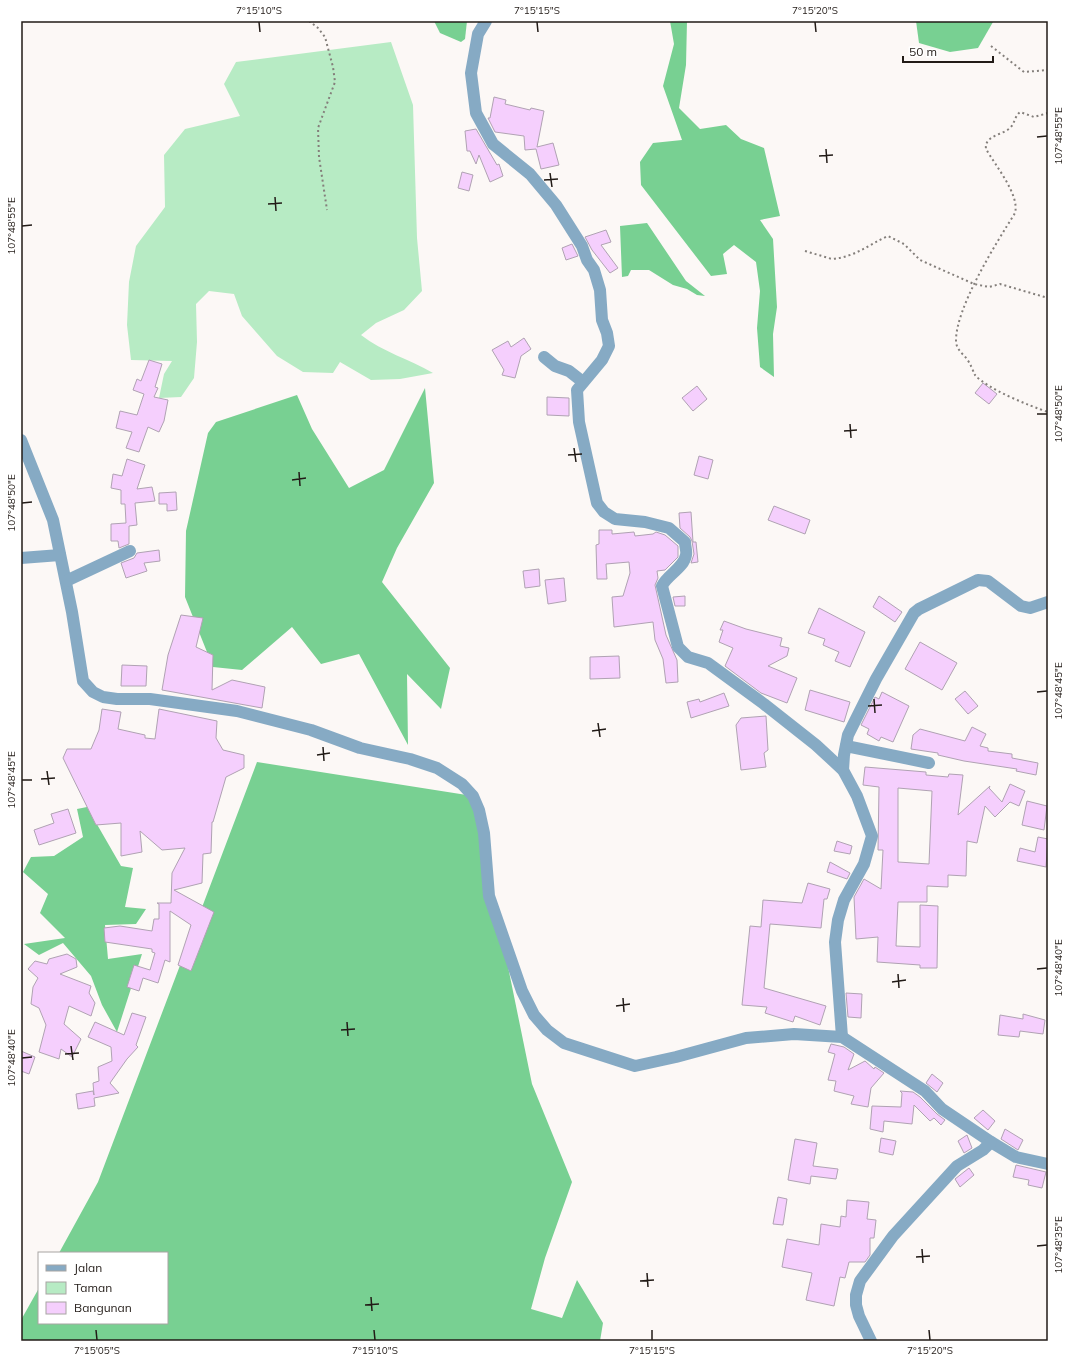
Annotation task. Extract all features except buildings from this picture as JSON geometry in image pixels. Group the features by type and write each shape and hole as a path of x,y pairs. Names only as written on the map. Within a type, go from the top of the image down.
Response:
{"street":[{"path":"486,21 478,34 471,72 476,113 493,144 530,174 556,205 582,246 587,260 594,270 600,290 602,320 607,333 608,346 602,360 588,379 583,382 577,390 577,405 581,432 597,503 604,512 615,519 645,522 669,528 685,542 686,556 662,586 678,647 688,657 708,663 764,704 816,745 843,770 857,796 872,836 864,864 844,900 838,920 835,942 842,1037"},
{"path":"544,357 555,366 569,370 583,382"},
{"path":"21,440 53,520 66,581 84,681 93,692 103,697 118,699 150,699 237,711 311,730 360,748 410,759 437,768 462,784 472,796 479,810 484,833 489,896 522,991 534,1015 564,1043 635,1066 676,1057 746,1038 794,1034 842,1037 924,1091 942,1109 991,1142 1016,1157 1048,1164"},
{"path":"66,581 130,551"},
{"path":"21,558 60,555"},
{"path":"843,770 848,735 876,679 914,613 919,609 978,580 988,581 1022,606 1030,608 1048,602"},
{"path":"846,746 929,763"},
{"path":"871,1341 859,1316 856,1305 856,1295 860,1281 893,1236 957,1166 983,1150 991,1142"}],"path":[{"path":"309,21 318,28 325,37 333,67 335,82 318,128 319,157 327,210"},
{"path":"991,46 1024,72 1048,70"},
{"path":"1048,113 1034,117 1020,112 1011,127 989,139 985,146 1012,192 1017,208 974,284 958,325 956,343 962,354 974,367 974,374 981,380 1008,396 1048,412"},
{"path":"804,252 837,259 860,253 888,236 904,244 920,260 974,284 989,287 1000,284 1048,298"}],"green space":[{"path":"434,21 467,21 465,39 461,42 440,33"},
{"path":"670,21 687,21 686,65 679,108 700,129 726,125 741,139 764,148 780,216 760,220 773,239 777,307 773,334 774,377 760,367 757,328 760,291 756,262 734,245 723,254 727,274 711,276 641,185 640,162 653,143 682,140 663,86 674,44"},
{"path":"916,21 993,22 978,48 950,52 919,43"},
{"path":"391,42 413,105 417,238 422,291 404,310 376,323 361,335 387,351 433,373 400,379 371,380 340,362 333,373 303,372 277,356 242,316 234,294 209,291 196,304 197,342 194,378 181,397 159,398 164,374 172,361 131,360 127,325 129,282 136,246 165,207 164,155 185,129 240,116 224,84 236,62"},
{"path":"647,223 686,281 705,296 697,295 687,289 673,285 649,270 631,270 628,276 622,277 620,226"},
{"path":"425,388 434,483 397,548 382,582 450,668 441,709 407,674 408,745 359,654 321,664 292,627 242,670 213,667 185,597 186,531 208,433 216,422 297,395 312,429 349,488 384,470"},
{"path":"257,762 473,796 532,1084 572,1182 545,1258 531,1309 562,1318 577,1280 603,1323 600,1341 21,1341 21,1320 38,1290 38,1324 168,1324 168,1252 60,1252 98,1182"},
{"path":"87,807 121,866 133,868 125,907 146,909 136,924 105,925 108,959 142,954 117,1032 102,1005 91,976 63,943 39,955 24,944 65,938 40,913 48,894 23,872 31,857 54,856 83,837 77,809"}]}
